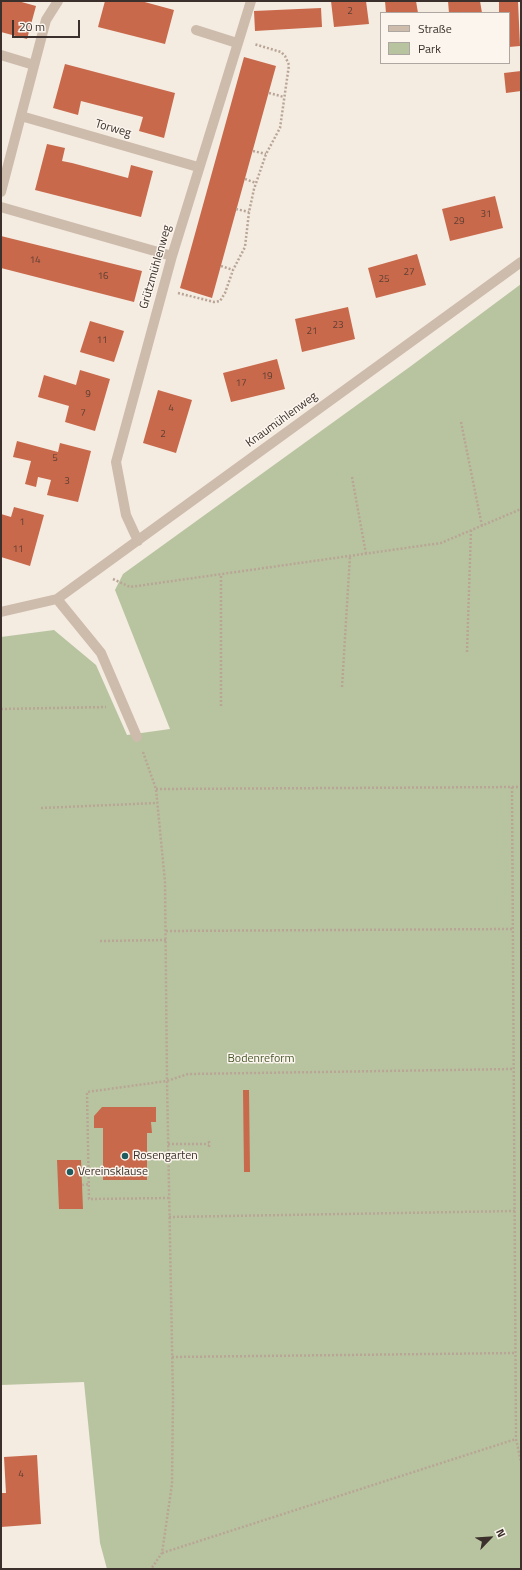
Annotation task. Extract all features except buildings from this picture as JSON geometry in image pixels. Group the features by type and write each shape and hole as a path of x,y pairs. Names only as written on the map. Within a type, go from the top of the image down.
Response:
{"street":[{"path":"1,192 4,167 21,116 46,20 58,1"},
{"name":"Grützmühlenweg","path":"138,541 126,516 116,462 163,288 198,167 251,1"},
{"path":"196,30 238,42"},
{"path":"1,55 34,65"},
{"name":"Torweg","path":"21,116 198,167"},
{"path":"1,207 172,256"},
{"name":"Knaumühlenweg","path":"1,612 57,599 521,262"},
{"path":"57,599 101,653 137,737"}],"path":[{"path":"163,288 217,302 225,293 246,241 249,212 256,183 266,154 280,128 289,65 285,56 276,50 238,42"},
{"path":"269,93 284,97"},
{"path":"253,151 266,154"},
{"path":"245,180 256,183"},
{"path":"236,209 249,212"},
{"path":"221,266 233,270"},
{"path":"461,422 482,526"},
{"path":"352,477 366,554"},
{"path":"97,570 130,587 366,554 441,543 521,509"},
{"path":"467,652 472,530"},
{"path":"342,687 350,556"},
{"path":"221,574 221,706"},
{"path":"1,709 124,707"},
{"path":"137,737 156,789 166,882 167,1081 172,1357 172,1484 162,1553 150,1569"},
{"path":"512,787 516,1439 521,1462"},
{"path":"156,789 521,787"},
{"path":"41,808 157,803"},
{"path":"166,931 513,929"},
{"path":"100,941 166,940"},
{"path":"169,1198 89,1199 87,1092 167,1081 188,1074 514,1069"},
{"path":"168,1144 209,1144"},
{"path":"82,1184 89,1184"},
{"path":"169,1217 514,1211"},
{"path":"172,1357 516,1353"},
{"path":"162,1553 516,1439"}],"green space":[{"name":"Bodenreform","path":"521,284 521,1569 107,1569 100,1543 84,1382 1,1385 1,637 54,630 96,665 127,735 170,729 115,590 123,574 411,366"}],"place":[{"name":"Rosengarten","path":"125,1156"},
{"name":"Vereinsklause","path":"70,1172"}]}
